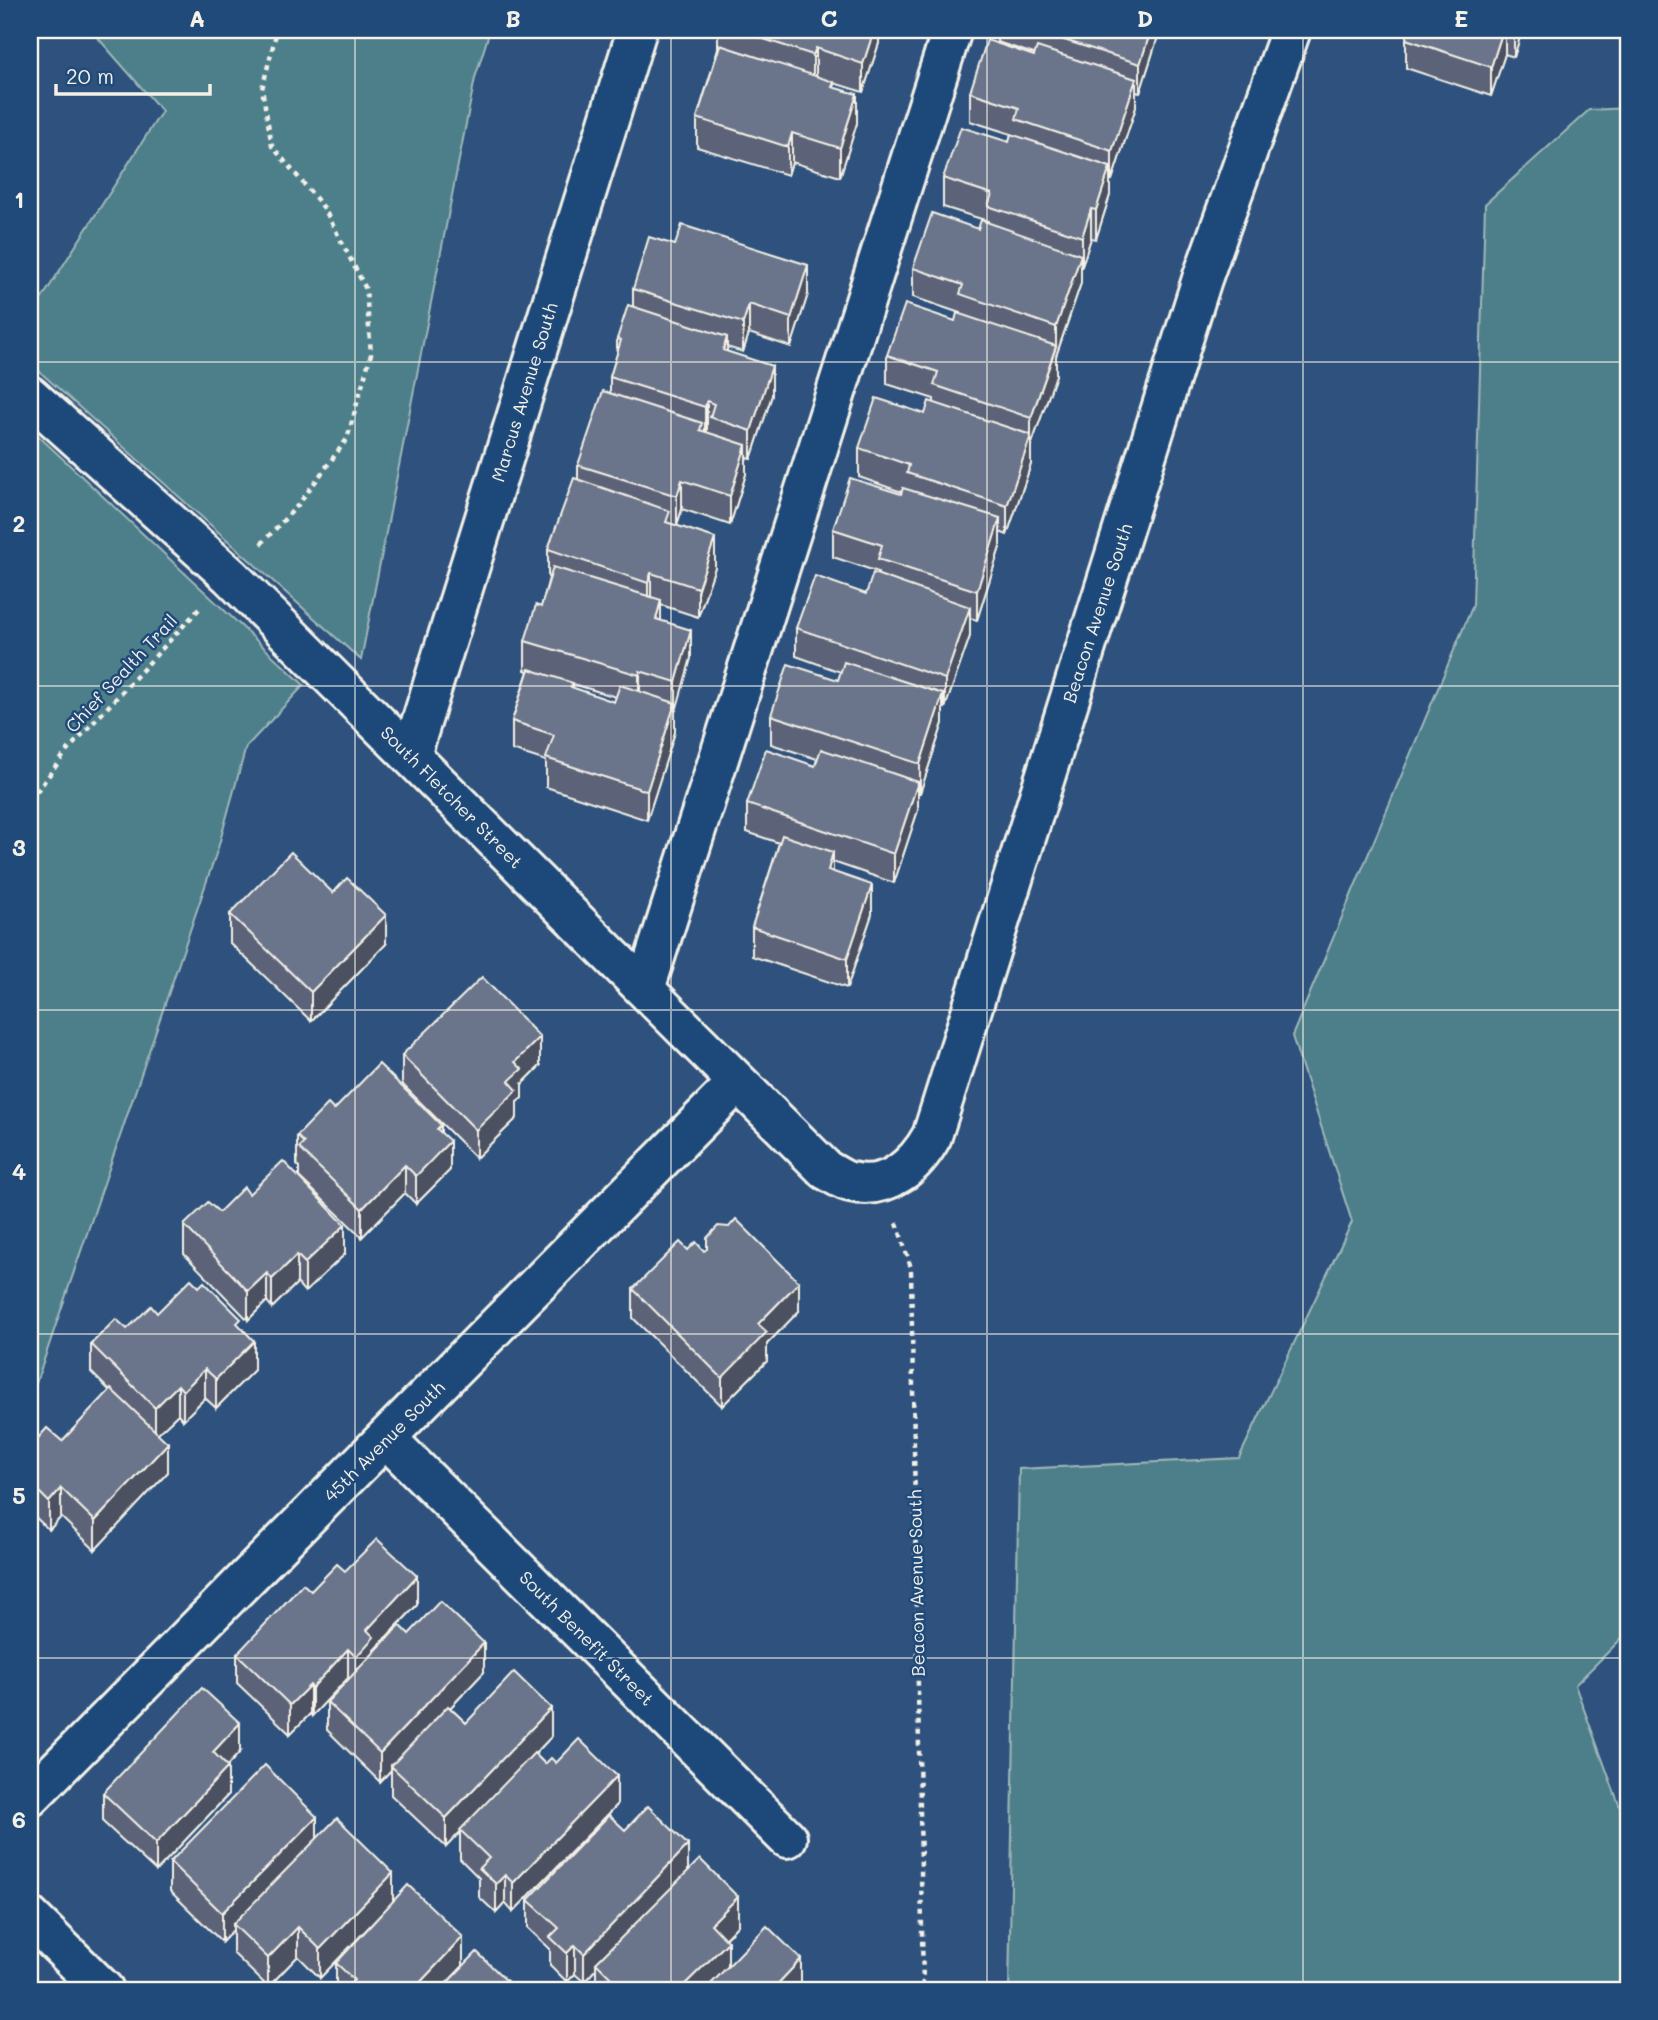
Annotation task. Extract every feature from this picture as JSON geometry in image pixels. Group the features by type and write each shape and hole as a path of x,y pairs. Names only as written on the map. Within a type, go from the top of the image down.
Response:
{"street":[{"name":"Marcus Avenue South","path":"411,755 637,30"},
{"path":"645,989 952,30"},
{"name":"Beacon Avenue South","path":"881,1181 908,1170 932,1136 1202,279 1291,30"},
{"name":"South Fletcher Street","path":"30,396 229,576 826,1170 851,1182 881,1181"},
{"name":"45th Avenue South","path":"30,1797 737,1083"},
{"name":"South Benefit Street","path":"386,1438 787,1838"},
{"path":"30,1917 104,1990"}],"path":[{"path":"251,554 299,505 347,439 371,354 366,289 324,208 272,146 262,89 277,30"},
{"name":"Chief Sealth Trail","path":"30,811 35,794 67,751 205,602"},
{"name":"Beacon Avenue South","path":"881,1181 912,1268 923,1990"}],"green space":[{"path":"91,30 490,30 475,78 361,660 30,363 30,317 162,111"},
{"path":"1628,108 1628,1632 1575,1685 1628,1829 1628,1990 1009,1990 1019,1469 1239,1458 1352,1222 1292,1036 1473,605 1485,204 1589,110"},
{"path":"30,428 304,685 246,747 218,848 30,1401"}],"building":[{"path":"736,30 874,30 863,64 816,48 813,55"},
{"path":"1043,30 1151,30 1140,64 1042,33"},
{"path":"1409,30 1503,30 1491,67 1406,39"},
{"path":"987,40 1034,56 1037,47 1136,79 1112,151 1016,119 1019,108 970,92"},
{"path":"720,45 834,82 832,87 857,94 840,148 792,133 788,147 697,118"},
{"path":"961,127 1009,142 1011,134 1110,167 1096,210 1091,209 1082,237 988,206 992,194 943,178"},
{"path":"932,213 978,229 981,220 1081,255 1056,327 960,294 963,285 913,268"},
{"path":"682,225 808,265 791,318 749,304 743,323 633,289 649,237 675,245"},
{"path":"905,304 955,321 957,313 1056,346 1031,418 934,385 938,372 887,355"},
{"path":"628,305 727,337 723,350 772,366 751,431 710,417 714,404 707,401 705,407 610,377 621,340 617,339"},
{"path":"603,391 702,423 700,430 746,445 730,496 682,480 677,496 578,465"},
{"path":"876,398 925,414 929,401 1031,435 1007,506 907,473 909,465 859,448"},
{"path":"574,478 670,511 666,522 715,538 698,588 651,573 648,583 548,549"},
{"path":"850,478 901,494 903,488 1000,518 977,591 878,559 882,545 833,529"},
{"path":"553,567 661,600 656,619 691,630 676,682 640,671 639,675 525,641 536,605 541,607"},
{"path":"873,573 970,607 945,679 796,628 815,576 866,594"},
{"path":"844,662 943,694 920,764 771,715 788,664 838,680"},
{"path":"529,669 573,683 571,687 614,702 620,685 675,703 647,791 546,758 554,735 512,721"},
{"path":"766,749 815,766 821,749 918,782 894,854 747,804"},
{"path":"782,835 833,852 828,870 872,885 847,959 752,927"},
{"path":"291,852 333,893 347,878 386,915 311,992 230,914"},
{"path":"482,977 540,1037 515,1062 522,1069 509,1081 517,1090 476,1130 402,1055"},
{"path":"379,1064 441,1125 437,1129 450,1141 416,1176 405,1165 362,1209 299,1148 304,1143 297,1136 328,1104 334,1110"},
{"path":"283,1161 345,1225 305,1263 297,1255 272,1279 267,1273 248,1291 184,1225 208,1202 219,1212 244,1187 249,1194"},
{"path":"736,1219 799,1282 758,1324 767,1332 722,1378 633,1289 680,1242 688,1250 696,1242 704,1251 707,1249 707,1238 718,1226 729,1227"},
{"path":"191,1279 199,1287 204,1282 241,1319 237,1323 254,1341 216,1379 205,1369 183,1391 178,1385 155,1408 91,1344 116,1319 127,1329 151,1306 157,1313"},
{"path":"111,1389 168,1443 95,1521 61,1488 49,1502 30,1483 30,1447 47,1428 62,1441"},
{"path":"377,1539 417,1576 367,1630 374,1637 356,1657 348,1649 312,1688 310,1685 290,1705 237,1654 303,1584 311,1591 337,1564 345,1571"},
{"path":"440,1601 484,1643 380,1753 327,1702 400,1625 409,1634"},
{"path":"514,1672 551,1708 446,1818 391,1766 448,1706 466,1723"},
{"path":"202,1688 240,1723 213,1752 228,1767 156,1843 103,1793"},
{"path":"579,1739 617,1776 513,1883 505,1875 496,1884 479,1868 489,1858 460,1830 534,1753 545,1764 551,1758 556,1763"},
{"path":"265,1765 317,1817 222,1913 170,1862"},
{"path":"648,1806 688,1845 584,1954 575,1945 567,1953 550,1937 559,1928 528,1900 609,1815 625,1830"},
{"path":"337,1818 393,1873 320,1949 298,1927 268,1958 233,1924"},
{"path":"700,1859 738,1897 711,1924 728,1942 679,1990 623,1990 596,1963"},
{"path":"408,1885 463,1937 413,1990 345,1990 354,1980 336,1963"},
{"path":"767,1926 801,1959 772,1990 705,1990"},
{"path":"477,1952 516,1990 440,1990"}]}
